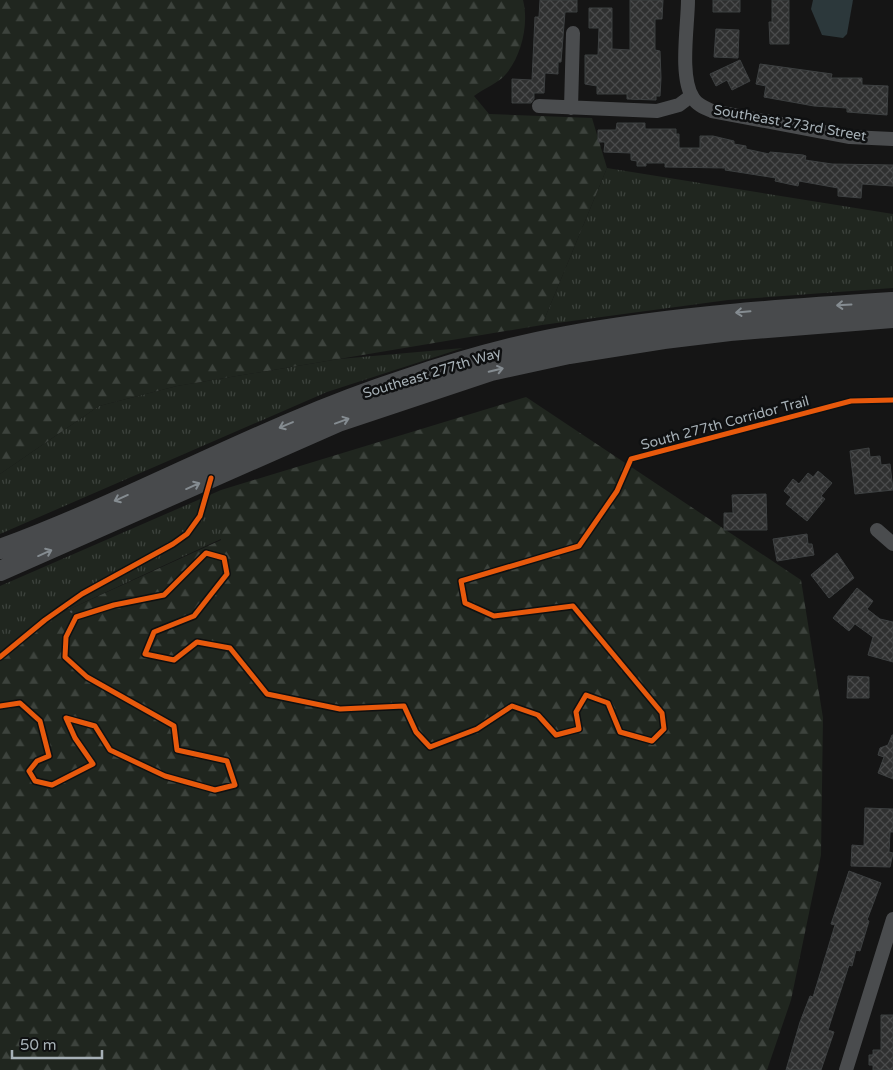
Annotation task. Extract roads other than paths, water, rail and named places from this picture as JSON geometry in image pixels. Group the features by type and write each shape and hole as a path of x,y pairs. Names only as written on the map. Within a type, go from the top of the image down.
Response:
{"main road":[{"name":"Southeast 277th Way","path":"0,549 341,402 403,379 490,353 565,336 659,322 782,309 893,302"},
{"path":"836,323 893,318"},
{"name":"Southeast 277th Way","path":"0,571 338,422 491,371 569,354 664,339 730,331 836,323"},
{"path":"836,323 893,324"}],"street":[{"path":"539,106 656,111 679,105 691,96 686,78 688,0"},
{"path":"571,108 573,33"},
{"name":"Southeast 273rd Street","path":"691,96 712,112 850,137 893,139"},
{"path":"877,530 893,544"},
{"path":"846,1070 893,919"}]}
